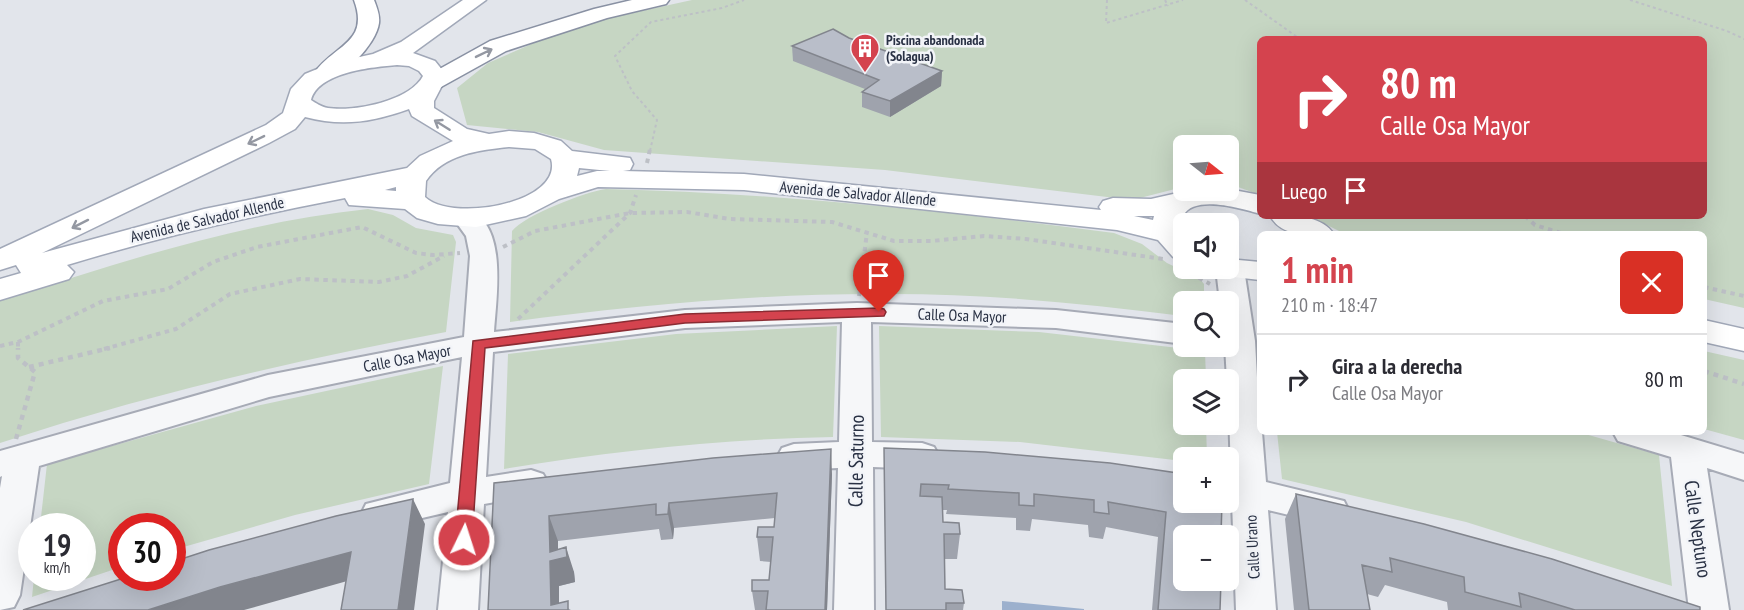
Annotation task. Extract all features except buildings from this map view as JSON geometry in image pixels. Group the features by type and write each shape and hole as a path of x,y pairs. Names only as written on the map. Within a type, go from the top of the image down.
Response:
{"main road":[{"path":"0,261 260,138 290,120 299,103 298,95 303,87 356,50 369,27 370,15 364,0"},
{"path":"364,114 402,104 429,78 498,46 601,13 659,0"},
{"path":"327,72 380,59 409,47 473,2"},
{"path":"433,32 420,49 429,78 421,111 459,135 488,141"},
{"path":"380,59 415,61 429,78"},
{"path":"299,103 305,109 315,113 364,114 387,118 405,125 432,149 420,179 424,211 443,217 466,218 519,209 549,193 561,181 567,169 564,158 557,150 528,140 488,141 457,149 420,179"},
{"name":"Avenida de Salvador Allende","path":"564,158 644,171 1117,221 1173,251"},
{"name":"Avenida de Salvador Allende","path":"549,193 597,179 644,171 748,169 907,183 1116,207 1151,208 1213,196 1257,204"},
{"name":"Avenida de Salvador Allende","path":"0,275 130,236 216,215 376,184 420,179"},
{"name":"Avenida de Salvador Allende","path":"0,290 130,250 306,208 384,198 420,179"},
{"path":"1173,251 1166,221 1170,211 1180,203"},
{"path":"1289,223 1311,231"},
{"path":"1707,315 1744,322"},
{"path":"1707,332 1744,340"}],"street":[{"path":"483,249 500,214"},
{"path":"458,610 483,249 478,230 466,218"},
{"name":"Calle Urano","path":"1233,279 1243,342 1239,489 1256,610"},
{"name":"Calle Osa Mayor","path":"12,455 268,386 478,344 685,319 858,305 1056,319 1173,333"},
{"name":"Calle Saturno","path":"854,610 858,305"},
{"path":"1641,435 1744,467"},
{"name":"Calle Neptuno","path":"1687,448 1709,610"},
{"path":"764,458 856,454 949,457"},
{"path":"0,595 12,455"},
{"path":"343,523 467,493 559,480"},
{"path":"1239,489 1365,519"}],"path":[{"path":"644,171 657,120 632,91 615,56 651,22 722,8 744,0"},
{"path":"1107,0 1106,23 1183,0"},
{"path":"1165,0 1168,6"},
{"path":"1245,0 1296,36"},
{"path":"1630,0 1727,31 1744,39"},
{"path":"0,346 18,342 103,301 168,289 213,262 257,247 362,227 378,231 392,243 416,254 444,256 505,247 535,231 630,213 687,212 730,219 832,222 894,241 931,242 984,236 1173,251"},
{"path":"510,326 630,213"},
{"path":"1529,219 1536,225 1555,231"},
{"path":"858,305 867,231"},
{"path":"29,367 134,342 176,329 230,294 300,279 379,282 407,276 444,256"},
{"path":"1205,279 1212,285 1226,279"},
{"path":"1707,288 1744,296"},
{"path":"12,455 35,372 18,358 18,342"},
{"path":"1707,372 1744,384"}],"green space":[{"path":"692,0 1744,0 1744,308 1707,300 1707,231 1339,231 1315,219 1707,219 1707,36 1257,36 1257,194 1239,187 1239,135 1173,135 1173,190 1132,200 885,170 604,150 538,132 467,125 457,88 488,63 573,26"},
{"path":"606,189 733,194 987,217 1114,233 1142,244 1173,266 1173,279 1200,279 1204,284 1204,291 1173,291 1173,315 1069,303 915,294 784,296 692,302 510,322 512,231 529,218 584,195"},
{"path":"368,209 393,215 416,228 453,235 456,242 446,332 333,354 221,380 110,409 0,443 0,301 182,245 274,223"},
{"path":"837,326 833,437 750,440 668,447 504,469 508,354 676,334"},
{"path":"879,326 1039,332 1173,347 1173,357 1205,357 1206,369 1173,369 1173,435 1206,435 1207,447 1173,447 1173,460 1020,442 881,437"},
{"path":"1707,352 1744,360 1744,440 1707,430"},
{"path":"443,366 429,484 295,515 186,546 186,513 108,513 108,571 96,575 96,513 41,513 47,464 256,406"},
{"path":"1277,435 1589,435 1659,455 1672,586 1466,522 1282,479"},
{"path":"33,591 50,591 32,597"}],"water":[{"path":"1002,601 1084,609 1084,610 1002,610"}],"place":[{"name":"Piscina abandonada (Solagua)","path":"865,74"}],"route":[{"path":"464,540 478,344 685,319 879,312"}]}
